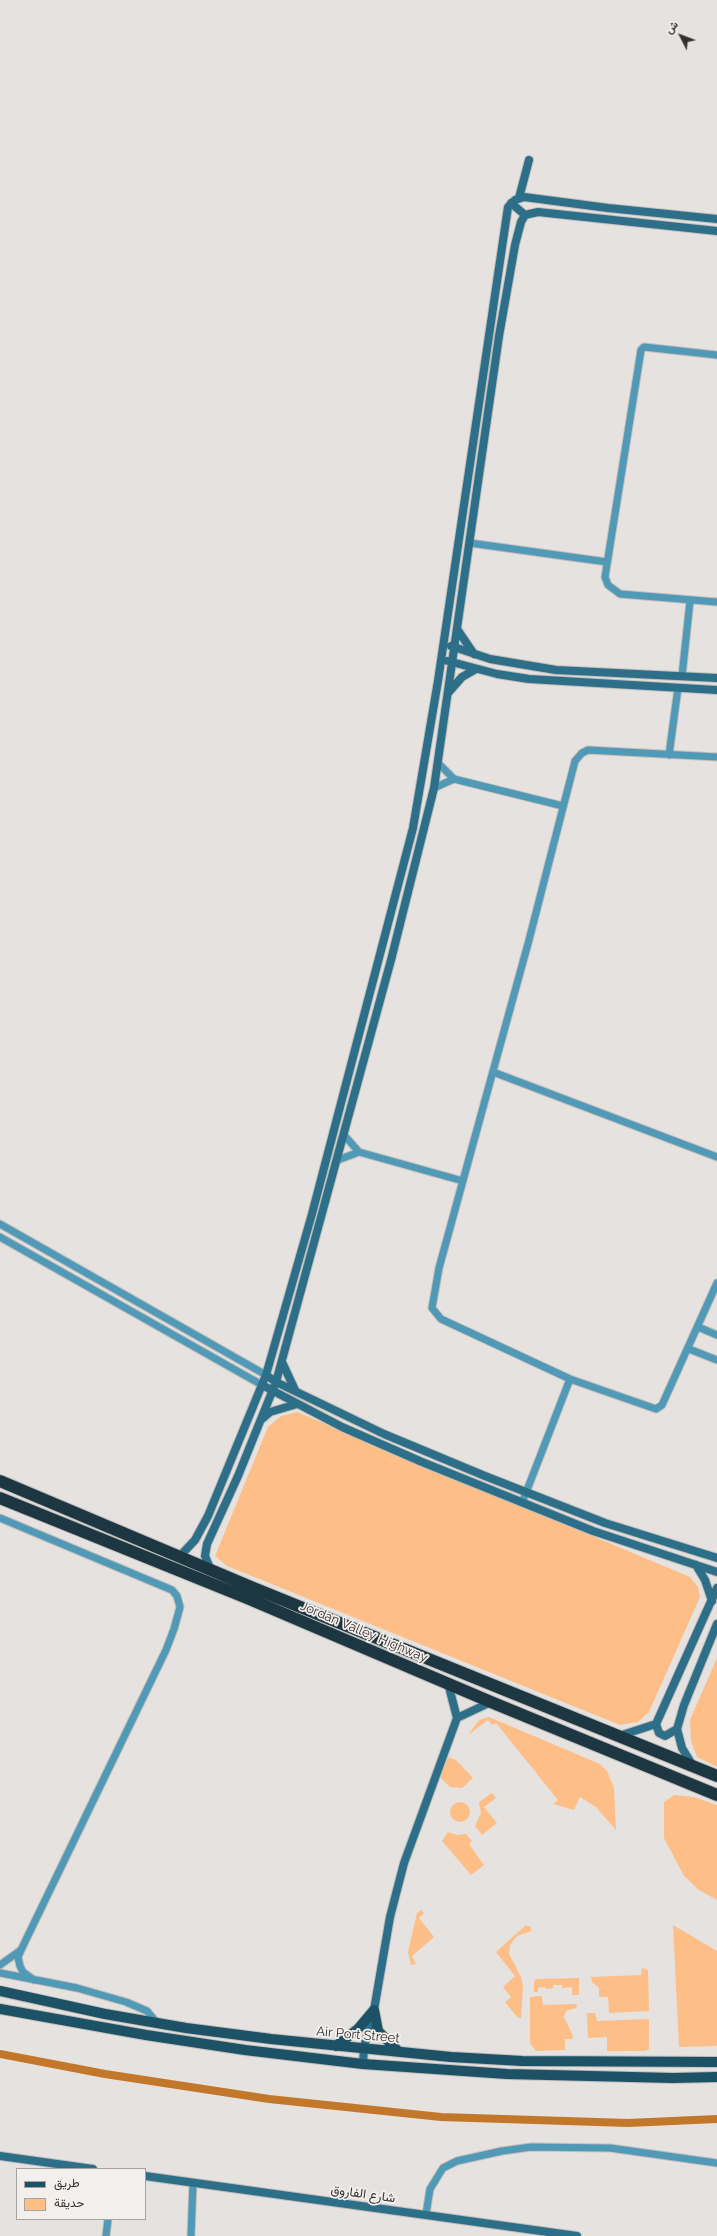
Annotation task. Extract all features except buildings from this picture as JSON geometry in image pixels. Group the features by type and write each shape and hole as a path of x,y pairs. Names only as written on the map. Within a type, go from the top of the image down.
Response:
{"highway":[{"name":"Jordan Valley Highway","path":"0,1481 210,1568 249,1592 491,1702 717,1795"},
{"name":"Jordan Valley Highway","path":"0,1498 249,1592 717,1776"},
{"path":"653,1768 659,1752"}],"main road":[{"name":"Air Port Street","path":"0,1991 157,2023 271,2039 336,2046 364,2047 399,2052 522,2061 717,2062"},
{"name":"Air Port Street","path":"0,2009 146,2035 245,2050 363,2064 514,2074 673,2078 717,2077"},
{"path":"336,2046 361,2026 374,2010"},
{"path":"374,2010 378,2031 399,2052"}],"street":[{"path":"519,198 529,160"},
{"path":"180,1556 195,1540 208,1516 266,1375 312,1214 413,828 442,660 505,223 511,203 524,197 717,220"},
{"path":"511,203 525,216"},
{"path":"210,1568 205,1556 207,1544 261,1419 276,1382 282,1362 395,946 434,788 499,336 516,238 521,222 525,216 538,212 717,231"},
{"path":"717,356 644,348 641,350 605,577 608,585 620,594 690,601 717,602"},
{"path":"470,543 607,562"},
{"path":"682,676 690,601"},
{"path":"457,629 474,654"},
{"path":"444,644 490,659 556,670 717,678"},
{"path":"442,660 476,669 529,679 717,690"},
{"path":"447,694 462,678 476,669"},
{"path":"669,755 678,688"},
{"path":"717,757 588,750 582,753 575,761 464,1181 439,1268 432,1308 441,1319 570,1379 656,1409 662,1405 689,1349 717,1283"},
{"path":"438,763 454,779 563,806"},
{"path":"434,788 454,779"},
{"path":"493,1072 717,1157"},
{"path":"344,1135 359,1152 464,1181"},
{"path":"338,1160 359,1152"},
{"path":"0,1224 276,1382 384,1434 604,1523 717,1558"},
{"path":"0,1237 272,1391 385,1446 593,1531 717,1572"},
{"path":"698,1327 717,1335"},
{"path":"689,1349 717,1360"},
{"path":"282,1362 295,1390"},
{"path":"522,1503 570,1379"},
{"path":"261,1419 270,1412 297,1404"},
{"path":"0,1518 172,1590 180,1606 174,1629 166,1650 18,1957 23,1972 34,1980"},
{"path":"707,1555 717,1551"},
{"path":"696,1565 704,1580 712,1601"},
{"path":"677,1729 665,1736 659,1733 656,1724 717,1588"},
{"path":"694,1766 682,1748 677,1729 684,1705 717,1624"},
{"path":"363,2064 364,2047 374,2010 390,1917 404,1863 457,1718 448,1683"},
{"path":"457,1718 491,1702"},
{"path":"618,1736 656,1724"},
{"path":"0,1965 21,1950"},
{"path":"0,1973 77,1988 126,2002 146,2011 157,2023"},
{"path":"426,2214 430,2189 443,2168 457,2161 502,2151 531,2147 610,2148 717,2163"},
{"path":"0,2156 86,2168"},
{"name":"شارع الفاروق","path":"146,2176 426,2214 574,2236"},
{"path":"191,2236 193,2183"},
{"path":"106,2236 108,2220"}],"green space":[{"path":"297,1412 690,1577 698,1587 700,1597 649,1712 638,1722 620,1725 227,1566 215,1556 268,1427 281,1416"},
{"path":"717,1658 717,1767 697,1757 691,1741 690,1720"},
{"path":"489,1717 600,1764 607,1771 614,1788 616,1830 596,1807 580,1797 574,1810 553,1804 558,1800 496,1723 492,1725 488,1720 468,1735 479,1720"},
{"path":"449,1757 456,1760 473,1778 462,1788 450,1787 440,1777 442,1768"},
{"path":"492,1793 496,1798 484,1807 497,1823 482,1835 475,1826 481,1813 479,1802"},
{"path":"674,1795 694,1797 717,1805 717,1900 699,1890 684,1876 664,1838 664,1802"},
{"path":"460,1802 467,1805 470,1812 467,1819 460,1822 453,1819 450,1812 453,1805"},
{"path":"448,1832 457,1835 466,1834 472,1841 469,1844 484,1865 471,1875 442,1841"},
{"path":"421,1910 424,1913 419,1918 434,1937 412,1956 416,1964 411,1965 408,1952 417,1913"},
{"path":"526,1925 531,1927 531,1931 517,1936 510,1945 509,1954 521,1977 523,1986 521,2018 517,2017 505,2002 511,1997 503,1987 515,1976 496,1952"},
{"path":"673,1925 717,1951 717,2046 679,2047"},
{"path":"642,1968 648,1970 649,2011 609,2013 608,1997 599,1997 599,1988 592,1982 591,1977 641,1975"},
{"path":"579,1978 579,1995 572,1995 572,1987 562,1988 562,1985 553,1985 553,1988 546,1989 545,1987 538,1988 538,1992 534,1992 534,1982 536,1979"},
{"path":"542,1996 543,2005 577,2004 576,2008 566,2011 564,2017 573,2036 572,2039 565,2039 565,2050 536,2051 530,2043 530,1997"},
{"path":"587,2013 595,2013 597,2021 649,2019 649,2049 646,2051 607,2051 607,2037 588,2038"}],"waterway":[{"path":"0,2054 105,2074 269,2099 441,2117 628,2123 717,2119"}]}
